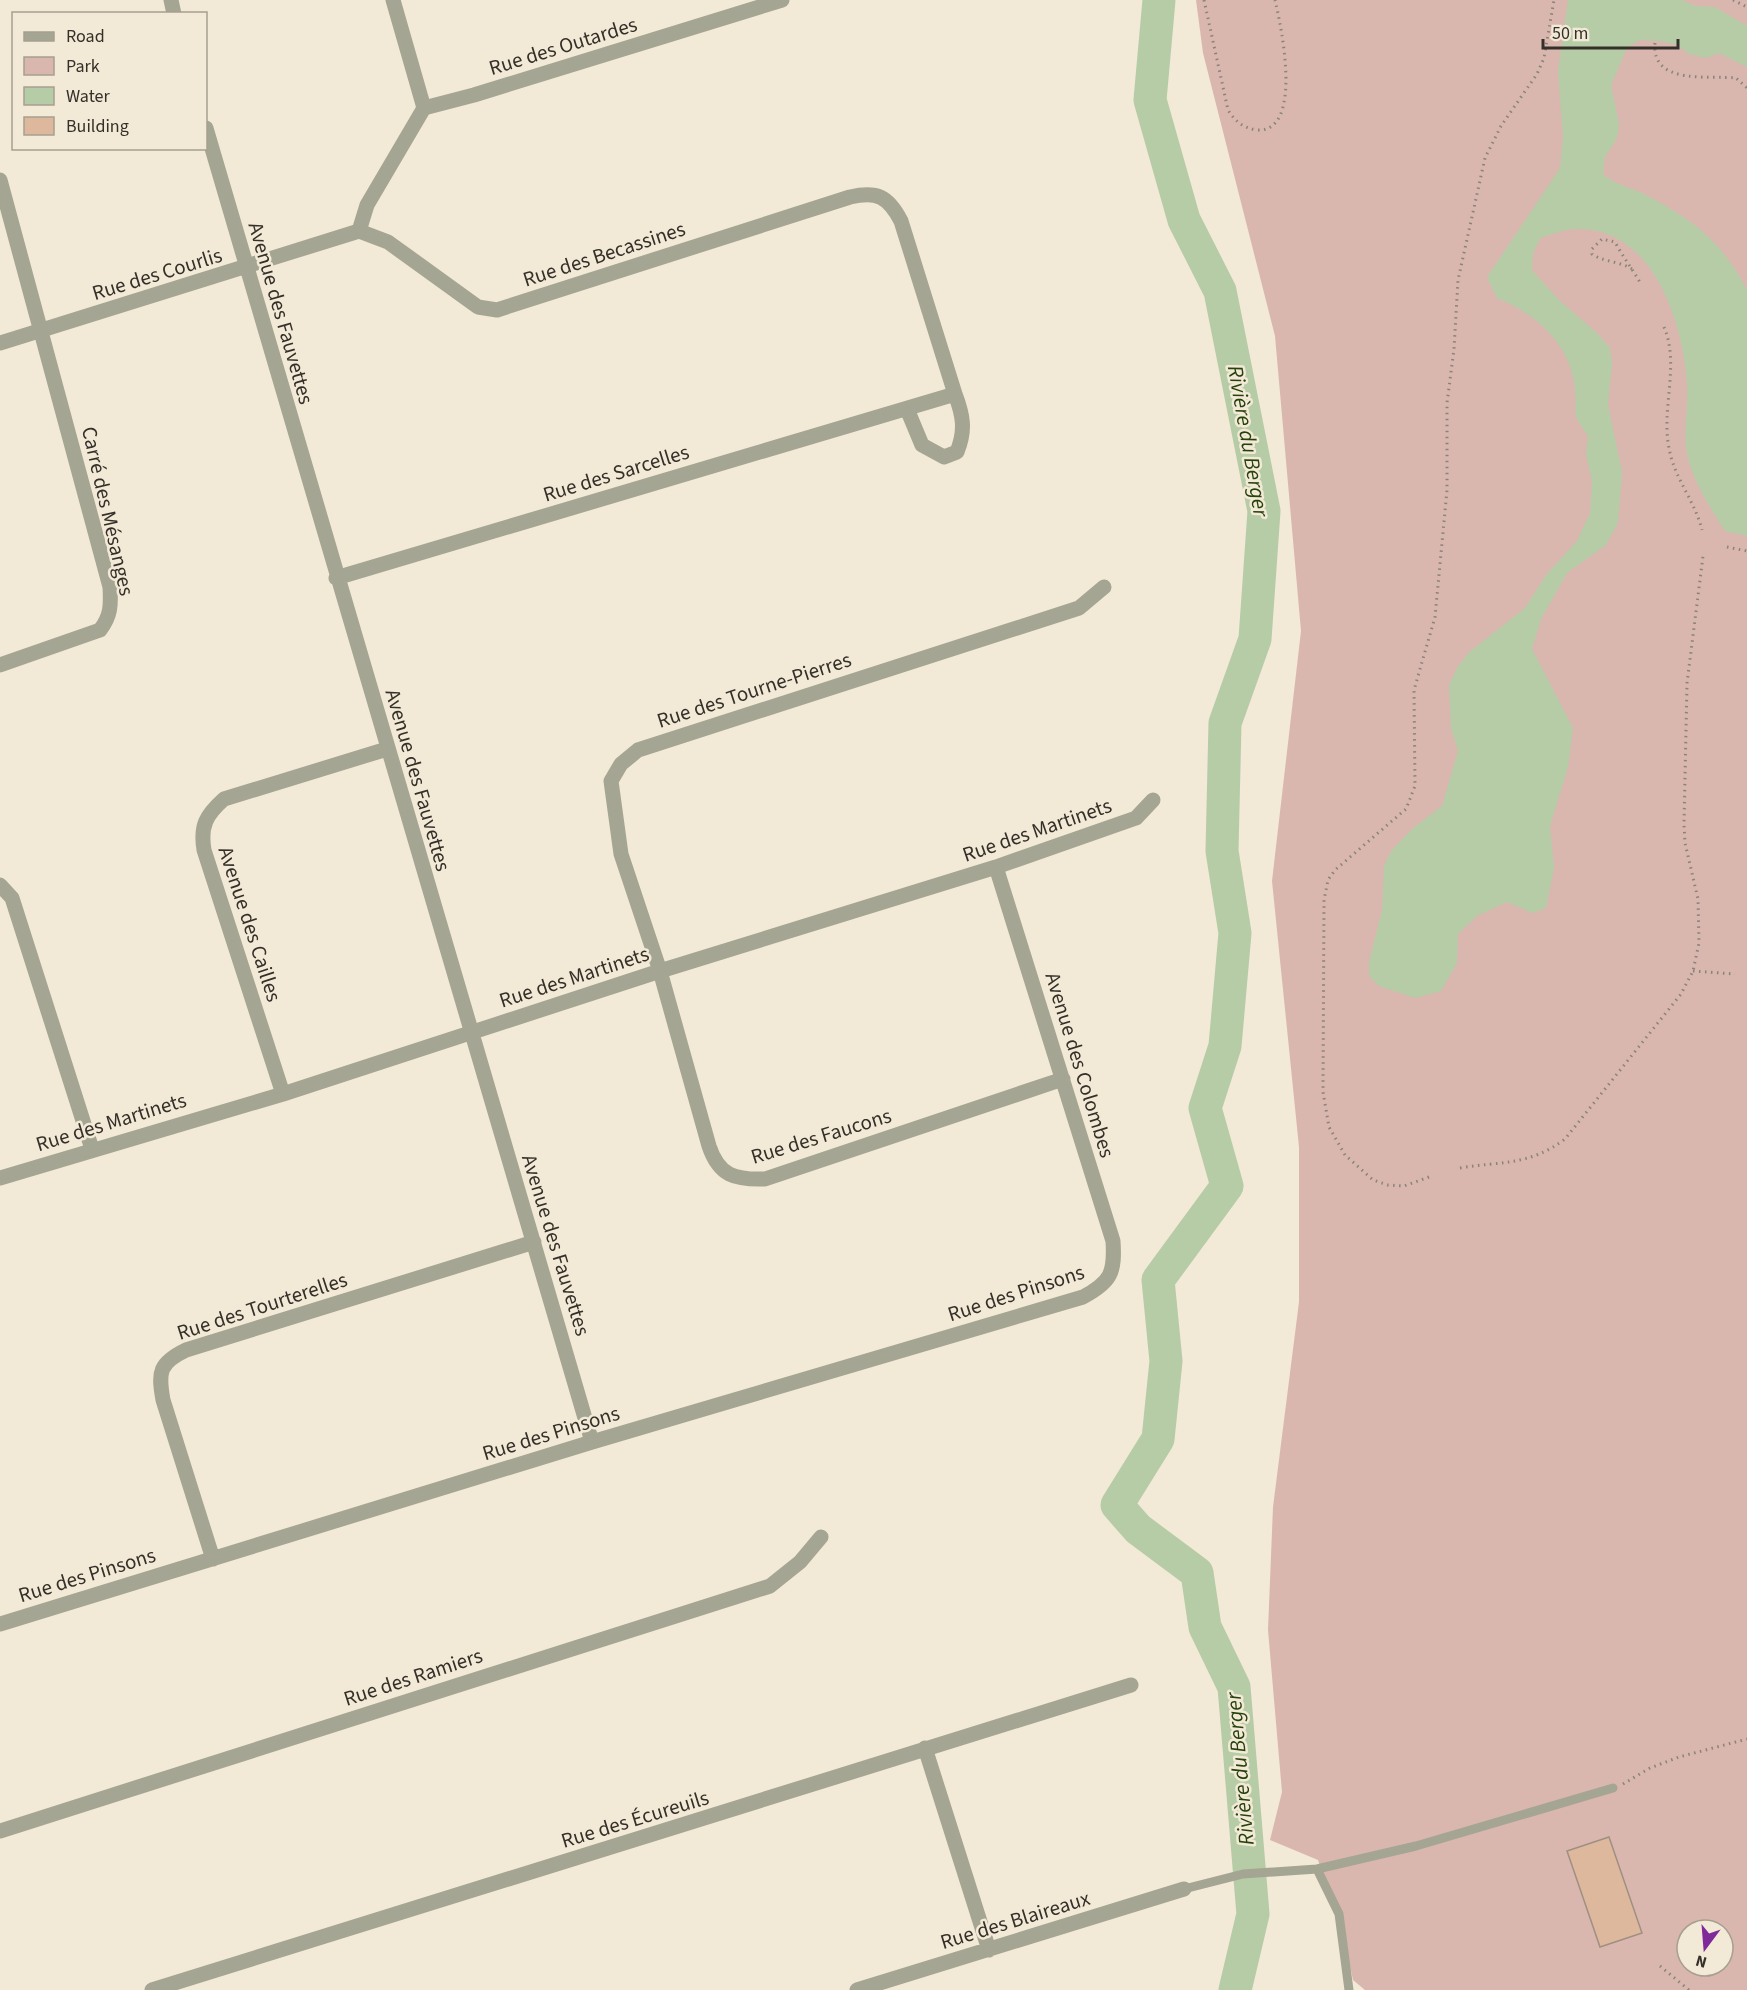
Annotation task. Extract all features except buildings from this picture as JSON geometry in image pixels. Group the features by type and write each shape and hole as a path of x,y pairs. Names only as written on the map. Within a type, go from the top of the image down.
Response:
{"street":[{"path":"359,231 367,205 424,108 393,0"},
{"name":"Rue des Outardes","path":"424,108 474,95 782,0"},
{"name":"Avenue des Fauvettes","path":"207,132 336,578 592,1442"},
{"name":"Carré des Mésanges","path":"0,180 110,587 109,618 100,630 0,664"},
{"name":"Rue des Becassines","path":"359,231 388,242 478,307 497,310 850,197 863,194 879,196 892,204 901,221 955,394"},
{"name":"Rue des Courlis","path":"0,343 359,231"},
{"path":"907,409 922,445 944,457 957,452 963,438 964,419 955,394"},
{"name":"Rue des Sarcelles","path":"336,578 955,394"},
{"name":"Rue des Tourne-Pierres","path":"660,971 621,854 611,781 621,764 638,750 1079,608 1104,586"},
{"name":"Avenue des Cailles","path":"283,1094 204,850 202,824 210,811 224,799 387,749"},
{"name":"Rue des Martinets","path":"0,1178 283,1094 660,971 996,867 1136,818 1153,800"},
{"name":"Avenue des Colombes","path":"996,867 1113,1241 1114,1262 1110,1276"},
{"path":"0,885 12,898 92,1149"},
{"name":"Rue des Faucons","path":"660,971 714,1160 726,1173 744,1180 765,1179 1062,1079"},
{"name":"Rue des Tourterelles","path":"213,1558 163,1400 160,1382 162,1366 186,1350 534,1242"},
{"name":"Rue des Pinsons","path":"0,1624 592,1442 1083,1297 1100,1288 1110,1276"},
{"name":"Rue des Ramiers","path":"0,1831 770,1586 800,1562 821,1537"},
{"name":"Rue des Écureuils","path":"152,1990 187,1985 925,1748 1131,1686"},
{"path":"925,1748 989,1950"},
{"name":"Rue des Blaireaux","path":"857,1990 1184,1889"}],"lane":[{"path":"1184,1889 1243,1874 1271,1870 1317,1869 1416,1846 1613,1788"},
{"path":"1317,1869 1339,1914 1349,1990"}],"path":[{"path":"1204,0 1228,110 1235,121 1245,127 1260,130 1273,125 1282,113 1286,92 1283,40 1275,0"},
{"path":"1429,1177 1404,1186 1388,1185 1373,1180 1345,1155 1329,1127 1323,1092 1324,900 1328,880 1335,870 1396,819 1412,799 1416,767 1414,690 1435,616 1444,529 1448,482 1447,403 1454,350 1458,280 1485,158 1501,126 1537,74 1549,41 1554,0"},
{"path":"1733,0 1747,7"},
{"path":"1655,43 1654,54 1660,64 1673,72 1688,77 1736,78 1747,88"},
{"path":"1632,268 1617,261 1597,258 1592,254 1592,249 1602,239 1615,242 1632,268 1641,284"},
{"path":"1664,327 1669,354 1668,446 1673,465 1692,500 1702,530"},
{"path":"1727,547 1747,551"},
{"path":"1460,1168 1521,1161 1547,1153 1565,1139 1681,994 1693,971 1699,943 1700,922 1698,899 1685,843 1686,708 1690,642 1704,556"},
{"path":"1693,971 1735,974"},
{"path":"1613,1788 1650,1768 1679,1757 1747,1739"},
{"path":"1660,1966 1689,1990"}],"green space":[{"path":"1196,0 1747,0 1747,1990 1365,1990 1353,1980 1345,1942 1318,1860 1270,1840 1282,1792 1268,1630 1273,1507 1299,1302 1299,1147 1272,881 1301,631 1275,336 1203,53"}],"water":[{"path":"1568,0 1682,0 1695,6 1715,7 1747,26 1747,67 1719,53 1706,58 1689,54 1677,45 1659,41 1640,40 1627,48 1611,85 1619,123 1617,138 1605,157 1603,174 1612,181 1644,194 1677,213 1704,233 1727,258 1747,290 1747,536 1725,531 1704,496 1691,468 1686,449 1687,384 1679,333 1659,282 1644,260 1625,243 1602,232 1571,229 1540,238 1533,254 1532,270 1559,300 1597,333 1610,348 1612,363 1608,405 1622,472 1618,523 1606,545 1567,573 1541,619 1532,649 1573,728 1568,767 1550,826 1554,868 1546,908 1532,913 1507,902 1477,916 1458,934 1457,963 1441,991 1415,998 1379,986 1369,976 1369,962 1382,910 1384,866 1391,851 1413,828 1442,806 1458,751 1451,728 1449,685 1457,668 1469,652 1525,608 1546,575 1577,541 1590,513 1592,481 1586,455 1588,436 1576,417 1575,389 1566,358 1559,344 1538,322 1497,298 1487,277 1560,168 1563,136 1558,72"}],"waterway":[{"name":"Rivière du Berger","path":"1159,0 1150,100 1184,220 1220,291 1264,511 1255,639 1225,723 1222,851 1235,933 1225,1046 1205,1108 1227,1186 1158,1280 1166,1361 1158,1439 1117,1505 1138,1529 1197,1573 1205,1627 1234,1687 1253,1914 1235,1990"}]}
